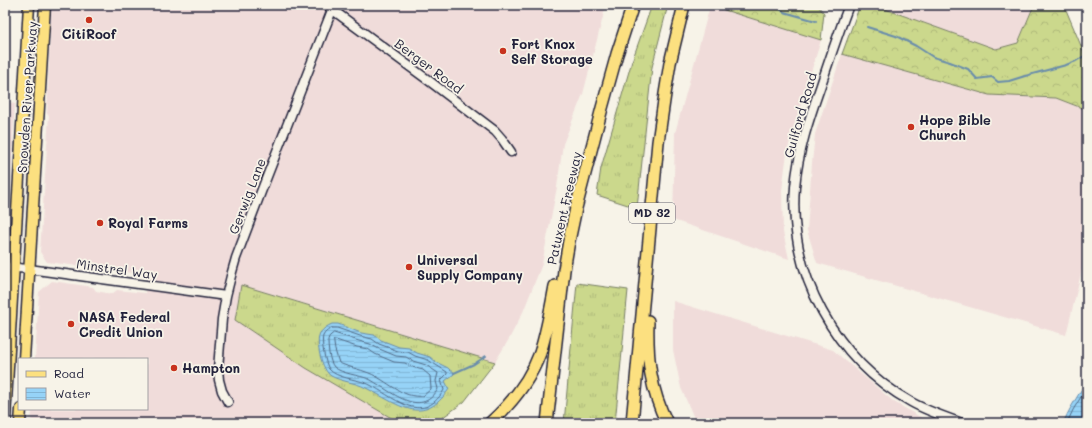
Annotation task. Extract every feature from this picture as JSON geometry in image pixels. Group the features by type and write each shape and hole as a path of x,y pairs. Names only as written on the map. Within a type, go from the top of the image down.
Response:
{"highway":[{"name":"Patuxent Freeway","path":"547,423 564,270 576,208 604,100 633,5"},
{"name":"MD 32","path":"632,423 658,142 664,94 684,5"},
{"path":"490,423 503,411 518,392 540,353 558,273 576,208"},
{"path":"652,213 648,353 650,373 655,393 660,409 667,423"}],"main road":[{"name":"Snowden River Parkway","path":"5,419 9,267 29,5"},
{"name":"Snowden River Parkway","path":"24,358 46,5"},
{"path":"20,423 21,410"}],"street":[{"name":"Guilford Road","path":"849,5 814,104 800,154 795,188 794,208 795,225 800,253 808,281 820,309 838,337 858,361 887,387 912,403 936,414 962,423"},
{"name":"Berger Road","path":"331,7 495,131 511,152"},
{"name":"Gerwig Lane","path":"228,402 222,391 218,369 222,319 226,296 236,258 331,7"},
{"name":"Minstrel Way","path":"9,267 29,268 226,296"}],"shaded area":[{"path":"51,5 606,5 583,94 563,144 557,187 542,264 523,312 495,362 241,285 306,368 400,423 31,423 32,410 148,410 148,358 35,358 39,292 52,281 93,287 96,291 112,294 117,290 145,293 148,275 47,262 40,252 49,115 47,114"},
{"path":"874,5 1034,5 1018,43 996,49"},
{"path":"710,6 821,40 787,153 782,190 783,232 789,259 673,220 675,133"},
{"path":"842,54 989,95 1056,98 1087,110 1087,249 1066,335 817,263 807,230 815,134"},
{"path":"5,101 15,104 5,280"},
{"path":"673,301 833,350 894,402 922,418 936,423 698,423 694,418 681,388 673,350"}],"green space":[{"path":"652,5 668,5 652,67 637,208 597,195 601,168 632,61"},
{"path":"708,5 817,5 824,13 821,40"},
{"path":"860,5 874,5 996,49 1018,43 1034,5 1064,5 1087,60 1087,110 1056,98 989,95 842,54"},
{"path":"577,283 628,290 615,423 564,423"},
{"path":"241,285 495,362 464,402 435,423 400,423 306,368 235,320"}],"water":[{"path":"332,324 338,324 361,333 374,335 381,340 399,347 409,348 417,353 430,357 453,371 454,374 445,381 449,389 439,401 430,408 420,410 410,409 399,406 362,386 331,376 322,362 318,343 320,333"},
{"path":"1087,380 1087,423 1063,423 1070,409"}],"waterway":[{"path":"775,5 784,12 816,21"},
{"path":"867,27 896,36 933,57 968,69 977,79 992,77 998,82 1009,81 1066,65 1086,55"},
{"path":"454,373 474,364 486,356"}],"place":[{"name":"CitiRoof","path":"89,20"},
{"name":"Fort Knox Self Storage","path":"503,51"},
{"name":"Hope Bible Church","path":"911,127"},
{"name":"Royal Farms","path":"100,223"},
{"name":"Universal Supply Company","path":"409,267"},
{"name":"NASA Federal Credit Union","path":"71,324"},
{"name":"Hampton","path":"174,368"}]}
